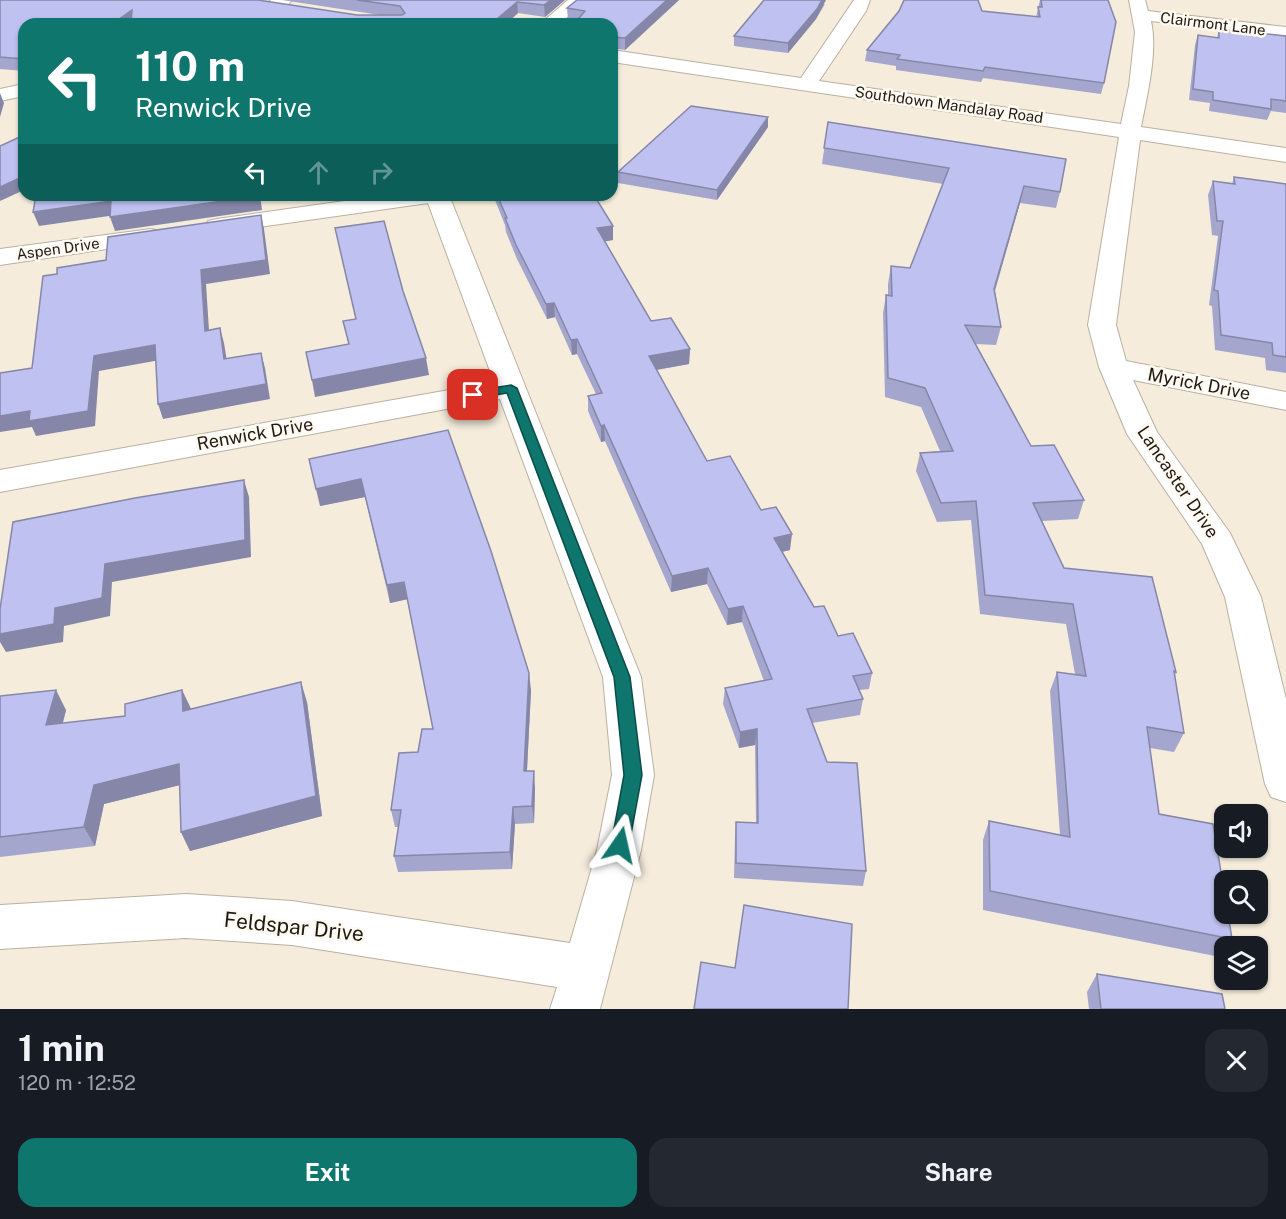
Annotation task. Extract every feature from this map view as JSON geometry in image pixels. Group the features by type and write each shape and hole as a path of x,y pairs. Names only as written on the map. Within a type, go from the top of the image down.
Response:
{"street":[{"path":"556,18 578,0"},
{"path":"807,84 857,11 862,0"},
{"path":"253,3 278,3 302,10"},
{"name":"Clairmont Lane","path":"1139,7 1286,32"},
{"name":"Lancaster Drive","path":"1139,7 1144,32 1140,76 1102,325 1113,367 1142,434 1218,542 1243,597 1286,784"},
{"name":"Southdown Mandalay Road","path":"618,57 1286,155"},
{"path":"0,95 18,91"},
{"path":"0,112 18,110"},
{"name":"Aspen Drive","path":"0,257 395,201"},
{"path":"439,201 622,677 633,775 619,850 581,989"},
{"name":"Myrick Drive","path":"1113,367 1286,401"},
{"name":"Renwick Drive","path":"0,481 511,388"},
{"name":"Feldspar Drive","path":"0,927 186,916 292,923 581,989"}],"building":[{"path":"0,0 258,0 357,15 402,15 405,13 400,6 357,0 551,0 544,5 517,2 498,18 131,18 132,10 121,18 18,18 18,58 0,57"},
{"path":"577,0 667,0 625,38 618,37 618,18 579,18 585,11 567,8"},
{"path":"764,0 822,0 788,43 734,36"},
{"path":"904,0 978,0 982,11 1040,17 1038,7 1042,7 1041,0 1108,0 1116,22 1104,83 985,67 983,71 897,59 900,55 867,50 899,11"},
{"path":"1219,29 1286,36 1286,101 1271,99 1271,109 1213,100 1213,92 1193,89 1198,35 1219,38"},
{"path":"691,106 768,117 717,190 618,172"},
{"path":"828,122 1066,159 1060,192 1024,186 994,289 1001,327 965,325 1031,446 1054,445 1084,500 1033,503 1064,568 1152,577 1176,672 1174,671 1184,733 1147,727 1159,814 1213,824 1214,858 1219,858 1221,870 1214,870 1214,924 1230,924 1232,936 1217,936 990,891 989,821 1070,837 1057,672 1086,676 1073,604 985,595 976,501 941,503 920,453 953,451 925,388 888,378 886,295 892,296 891,266 910,268 949,168 824,148"},
{"path":"18,138 18,179 0,187 0,146"},
{"path":"1234,177 1286,184 1286,357 1273,355 1272,343 1221,335 1218,291 1214,290 1223,221 1217,221 1213,181 1235,184"},
{"path":"35,201 111,201 33,212"},
{"path":"111,201 223,201 110,217"},
{"path":"500,201 598,201 613,226 597,228 651,321 671,318 690,349 649,356 707,461 730,456 761,510 776,507 792,534 774,538 814,607 824,606 838,636 853,633 872,673 853,676 863,699 807,709 827,762 857,763 866,871 736,863 736,822 758,823 757,729 740,732 725,688 772,679 743,606 728,609 708,568 672,576 604,425 601,426 588,396 602,393 577,339 571,340 554,303 546,304 516,245 505,218 507,218"},
{"path":"261,215 266,260 201,270 205,331 220,328 224,359 261,353 266,384 158,404 155,345 94,356 88,411 29,421 30,411 0,416 0,373 32,368 43,276 57,274 57,268 106,260 108,237"},
{"path":"384,221 403,291 426,358 312,380 306,352 349,344 343,321 356,319 335,228"},
{"path":"448,430 491,551 529,673 524,771 534,771 532,806 513,807 510,852 394,856 401,810 391,810 399,753 418,752 422,729 433,729 404,582 387,585 361,479 316,489 309,459"},
{"path":"244,480 245,540 105,564 102,598 55,608 54,624 0,634 0,609 13,522"},
{"path":"301,682 316,796 181,832 179,764 94,785 84,827 0,837 0,696 56,690 46,725 125,716 125,704 182,690 183,711"},
{"path":"744,905 852,924 848,1009 694,1009 701,962 735,968"},
{"path":"1097,974 1222,994 1225,1009 1101,1009"}],"route":[{"path":"473,395 511,388 622,677 633,775 620,845"}]}
